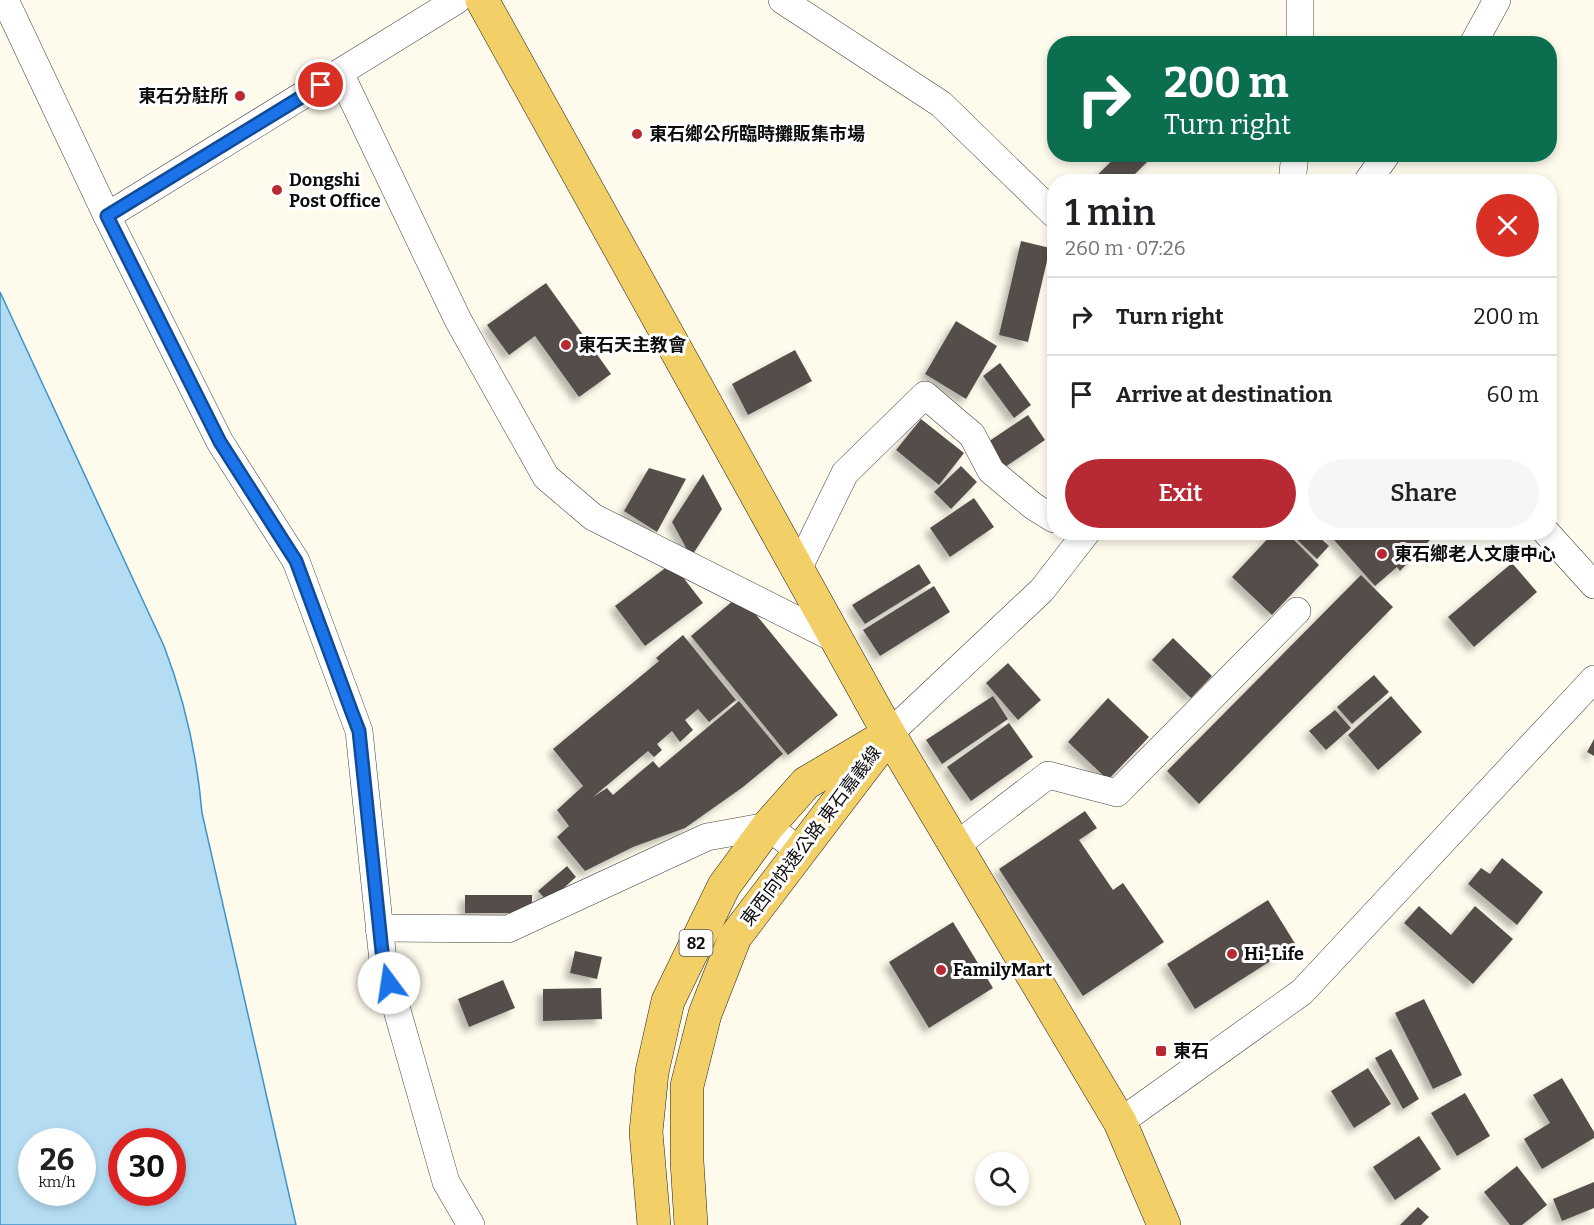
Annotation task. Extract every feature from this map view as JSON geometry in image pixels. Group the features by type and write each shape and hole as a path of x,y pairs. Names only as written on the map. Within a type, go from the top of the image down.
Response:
{"main road":[{"path":"482,0 889,734 954,847 1120,1122 1164,1225"},
{"name":"東西向快速公路 東石嘉義線","path":"654,1225 646,1132 652,1072 668,1001 724,886 768,826 806,783 889,734"},
{"name":"東西向快速公路 東石嘉義線","path":"691,1225 687,1161 687,1086 705,1014 735,936 889,734"}],"street":[{"path":"5,0 107,216 220,442 296,561 359,731 383,961 446,1182 471,1225"},
{"path":"107,216 457,0"},
{"path":"782,0 941,104 1047,207"},
{"path":"1300,0 1300,36"},
{"path":"1477,36 1497,0"},
{"path":"340,73 458,320 546,477 593,517 837,640"},
{"path":"798,569 845,473 925,395 972,435 992,471 1033,506 1047,515"},
{"path":"889,734 1042,590 1080,540"},
{"path":"1553,540 1594,585"},
{"path":"954,847 1048,774 1117,793 1297,611"},
{"path":"1120,1122 1302,992 1594,679"},
{"path":"379,928 508,929 707,837 768,826 799,851"}],"water":[{"path":"0,292 164,646 178,687 197,770 202,813 296,1225 0,1225"}],"building":[{"path":"1111,162 1147,162 1135,174 1098,174"},
{"path":"1021,241 1047,247 1047,261 1028,342 999,335"},
{"name":"東石天主教會","path":"546,283 611,374 579,397 535,336 509,355 487,325"},
{"path":"956,321 997,346 966,399 925,374"},
{"path":"795,350 812,381 748,415 732,384"},
{"path":"1000,363 1031,405 1014,418 983,376"},
{"path":"1028,415 1045,440 996,473 979,448"},
{"path":"921,419 964,453 939,485 896,450"},
{"path":"961,466 977,482 951,509 934,492"},
{"path":"649,468 686,479 657,532 624,511"},
{"path":"703,474 722,509 691,557 672,522"},
{"path":"974,498 994,527 950,557 930,528"},
{"path":"1267,540 1294,540 1319,565 1272,615 1232,577"},
{"path":"1297,540 1323,540 1329,546 1317,559"},
{"name":"東石鄉老人文康中心","path":"1334,540 1430,540 1400,571 1397,567 1375,586"},
{"path":"672,563 703,603 645,646 615,606"},
{"path":"1512,563 1537,592 1474,647 1448,617"},
{"path":"919,564 931,583 865,624 852,605"},
{"path":"1361,575 1393,607 1199,804 1167,771"},
{"path":"934,586 950,612 880,656 863,630"},
{"path":"740,595 838,715 788,755 691,636"},
{"path":"683,635 736,700 709,722 698,709 685,720 693,730 680,742 672,731 657,744 662,750 654,757 648,751 593,797 607,788 613,795 653,761 659,768 739,701 783,754 743,787 685,828 633,847 585,871 557,837 569,826 557,810 583,786 553,749 659,661 656,658"},
{"path":"1173,638 1212,676 1191,698 1152,660"},
{"path":"1008,663 1041,700 1018,720 986,683"},
{"path":"1374,675 1389,692 1352,724 1337,707"},
{"path":"993,696 1008,719 942,764 926,740"},
{"path":"1391,696 1422,732 1378,770 1348,735"},
{"path":"1108,698 1149,737 1108,780 1068,742"},
{"path":"1335,710 1351,728 1326,750 1309,731"},
{"path":"1009,723 1033,757 971,801 947,767"},
{"path":"1594,739 1594,756 1587,752"},
{"path":"1085,811 1097,828 1079,840 1113,890 1123,883 1164,942 1083,996 999,869"},
{"path":"1502,858 1543,892 1517,925 1468,884 1481,868 1490,874"},
{"path":"567,866 576,877 548,902 538,891"},
{"path":"465,895 532,895 532,913 465,913"},
{"name":"Hi-Life","path":"1268,900 1296,945 1195,1009 1167,964"},
{"path":"1419,906 1451,935 1475,906 1513,939 1473,984 1404,923"},
{"path":"953,922 993,988 929,1028 889,962"},
{"path":"575,951 602,957 597,979 570,973"},
{"path":"503,980 515,1008 469,1027 458,999"},
{"path":"601,988 602,1019 543,1021 543,989"},
{"path":"1424,999 1462,1075 1433,1089 1395,1013"},
{"path":"1391,1049 1419,1099 1403,1109 1375,1058"},
{"path":"1368,1068 1391,1104 1354,1128 1331,1091"},
{"path":"1562,1078 1594,1132 1594,1138 1542,1169 1524,1139 1550,1123 1533,1095"},
{"path":"1465,1093 1490,1136 1457,1156 1431,1113"},
{"path":"1419,1136 1441,1169 1395,1200 1373,1167"},
{"path":"1517,1166 1547,1205 1522,1225 1510,1225 1484,1192"},
{"path":"1594,1182 1594,1208 1562,1221 1553,1199"},
{"path":"1418,1207 1429,1217 1421,1225 1400,1225"}],"place":[{"name":"東石分駐所","path":"240,96"},
{"name":"東石鄉公所臨時攤販集市場","path":"637,134"},
{"name":"Dongshi Post Office","path":"277,190"},
{"name":"東石天主教會","path":"566,345"},
{"name":"東石鄉老人文康中心","path":"1382,554"},
{"name":"Hi-Life","path":"1232,954"},
{"name":"FamilyMart","path":"941,970"},
{"name":"東石","path":"1161,1051"}],"route":[{"path":"321,85 107,216 220,442 296,561 359,731 383,961 389,983"}]}
